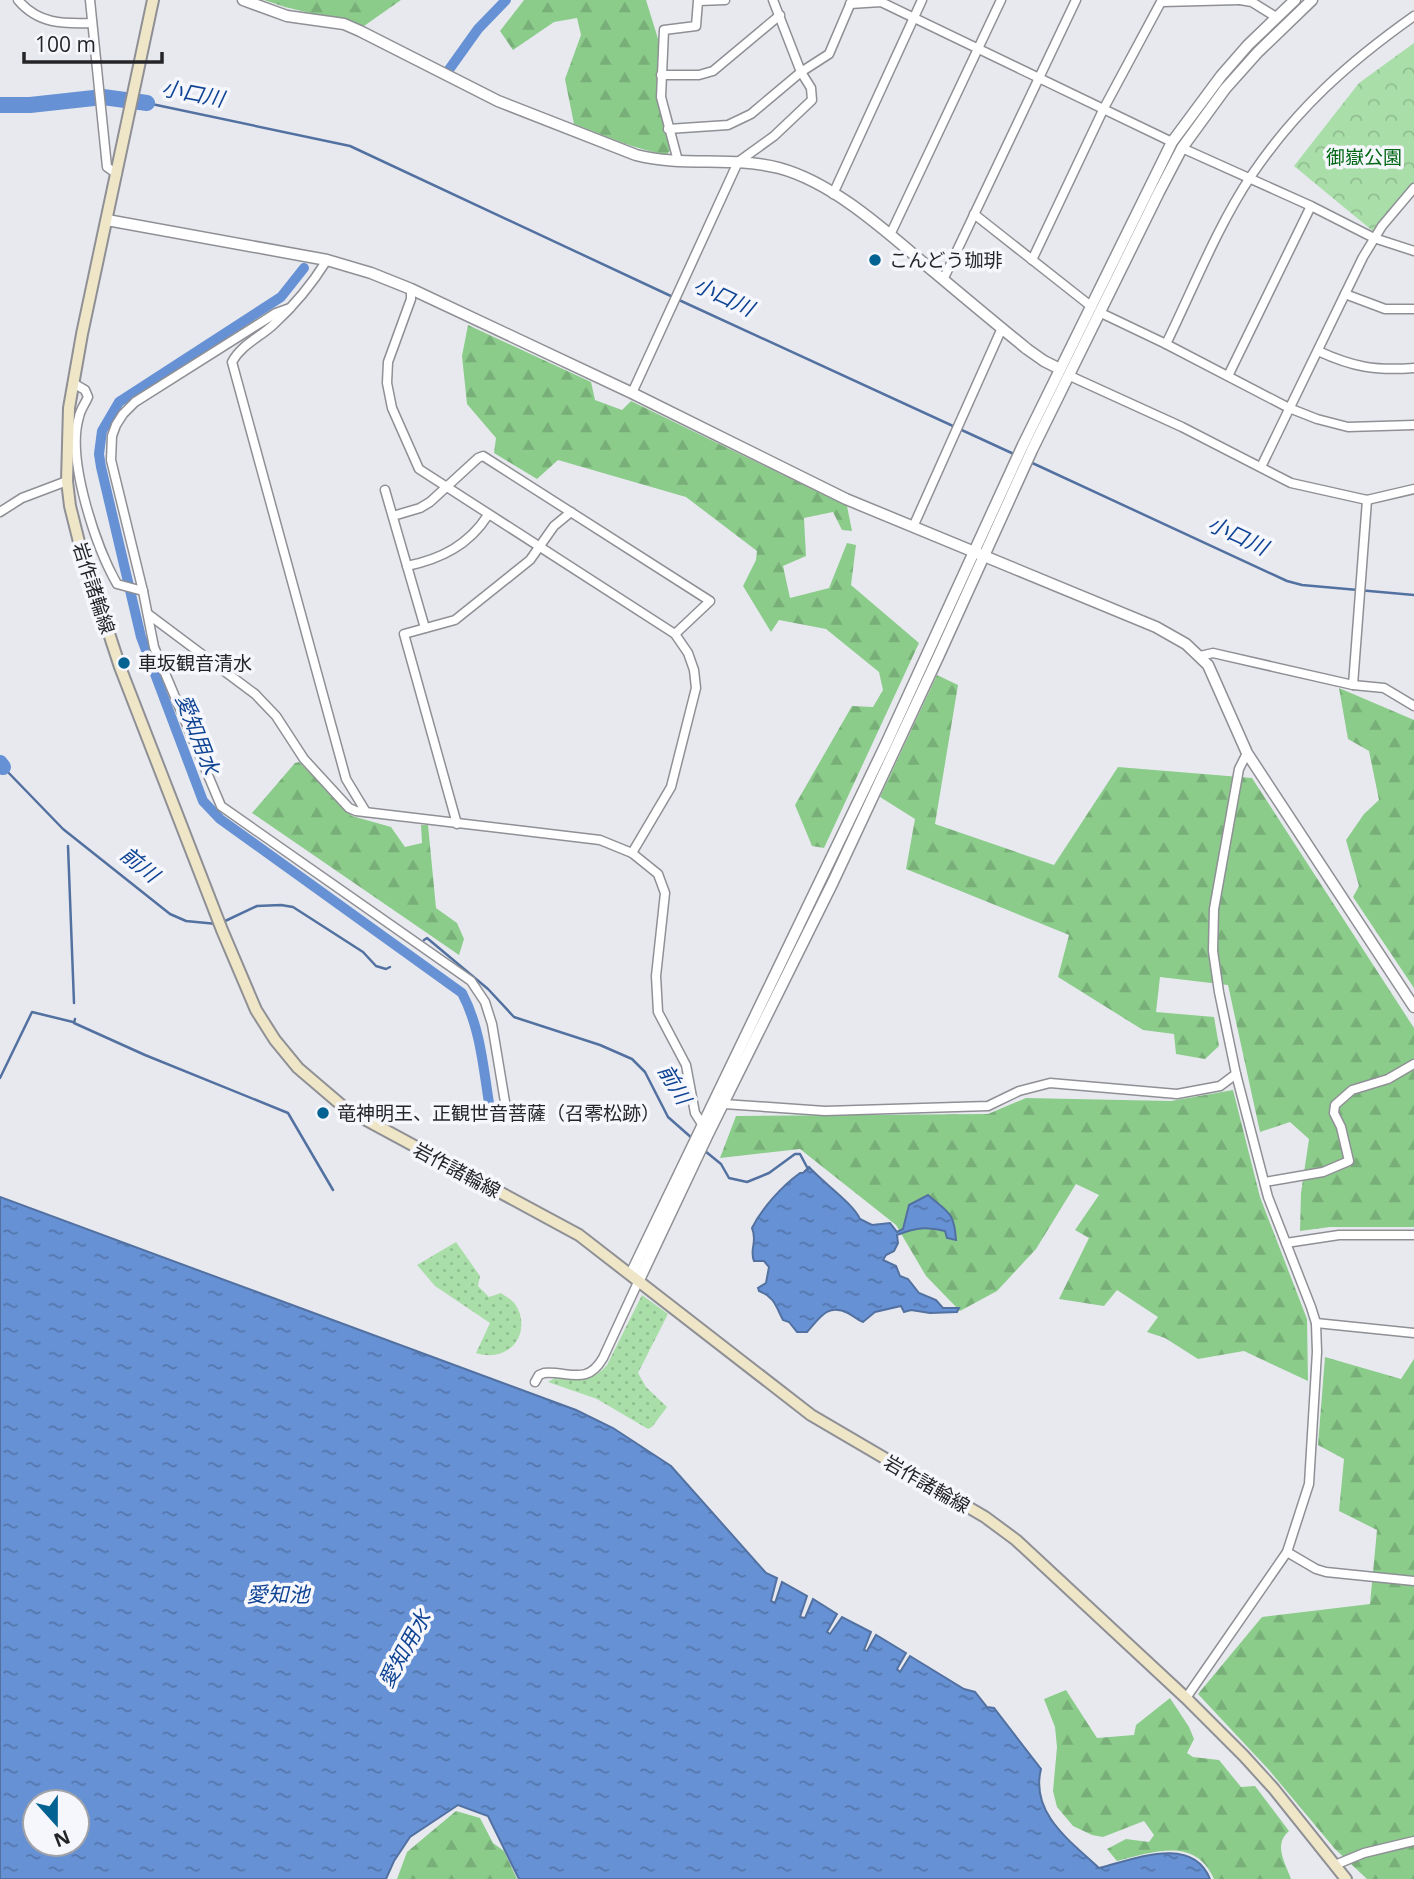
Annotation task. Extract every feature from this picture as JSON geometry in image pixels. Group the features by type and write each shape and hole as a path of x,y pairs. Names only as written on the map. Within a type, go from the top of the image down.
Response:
{"main road":[{"name":"岩作諸輪線","path":"153,0 73,383 69,408 67,481 79,542 120,667 222,930 250,998 266,1027 298,1068 330,1097 372,1125 579,1235 811,1415 985,1517 1016,1540 1186,1698 1274,1789 1346,1879"}],"street":[{"path":"18,0 28,12 46,19 92,23"},
{"path":"90,0 107,167 117,174"},
{"path":"243,0 287,16 344,24 498,101 636,155 655,160 738,162 802,175 890,235 1044,362 1060,369"},
{"path":"678,161 661,97 664,30 696,26 698,1 724,0"},
{"path":"632,393 738,162 774,136 811,100 811,89 801,72 773,0"},
{"path":"833,194 922,0"},
{"path":"890,235 1001,0"},
{"path":"943,280 1076,0"},
{"path":"1032,260 1104,108 1162,1 1240,0 1252,2 1276,18"},
{"path":"1028,447 1070,376 1096,310 1172,142 1221,76 1295,0"},
{"path":"535,1382 539,1375 544,1373 581,1376 596,1370 603,1358 702,1124 978,553 1028,447 1060,369 1096,310 1182,148 1225,89 1258,52 1312,0"},
{"path":"668,129 728,125 740,120 801,72 829,54 851,2 881,2 1172,142"},
{"path":"662,75 699,75 713,71 780,15"},
{"path":"1166,344 1250,178 1288,125 1329,82 1373,45 1414,16"},
{"path":"1182,148 1311,206 1374,238 1414,251"},
{"path":"1261,467 1374,238 1414,188"},
{"path":"1228,376 1311,206"},
{"path":"974,214 1096,310 1289,408 1325,422 1348,427 1414,425"},
{"path":"107,220 327,260 371,273 411,289 632,393 846,499 1156,628 1186,644 1200,656 1214,675 1247,752 1414,1007"},
{"path":"327,260 311,286 272,325 237,353 232,362 346,779 366,812"},
{"path":"411,289 411,299 388,362 388,396 419,468 675,634 688,653 696,688 671,787 632,853"},
{"path":"1345,294 1385,309 1414,309"},
{"path":"290,308 276,313 135,402 116,425 112,436 111,460 154,647 221,806 471,981 485,1002 492,1024 505,1102"},
{"path":"913,527 1002,328"},
{"path":"1318,351 1344,363 1365,368 1414,368"},
{"path":"1070,376 1291,483 1367,500 1414,489"},
{"path":"73,383 85,390 88,397 79,416 77,456 80,481 97,541 117,584 143,591"},
{"path":"393,516 430,502 444,486 483,456 710,601 675,634"},
{"path":"0,512 22,498 67,481"},
{"path":"385,490 425,628"},
{"path":"1353,685 1367,500"},
{"path":"457,824 404,634 455,620 530,560 554,526 571,512"},
{"path":"407,566 424,563 455,549 468,540 488,515"},
{"path":"635,1277 724,1104 874,794 939,655 978,553"},
{"path":"148,613 255,694 275,716 304,759 349,808 457,824 600,840 632,853 658,874 665,893 656,976 657,1005 663,1025 686,1065 695,1113 702,1124"},
{"path":"1200,656 1213,653 1353,685 1384,688 1414,706"},
{"path":"1186,1698 1287,1552 1309,1484 1317,1352 1316,1323 1268,1198 1236,1073 1213,951 1214,909 1239,769 1247,752"},
{"path":"1265,1182 1323,1172 1349,1161 1341,1127 1334,1113 1335,1105 1352,1090 1388,1079 1414,1064"},
{"path":"724,1104 825,1111 988,1106 1019,1091 1050,1083 1177,1094 1220,1086 1236,1073"},
{"path":"1286,1243 1339,1235 1414,1234"},
{"path":"1316,1323 1414,1333"},
{"path":"1287,1552 1325,1572 1414,1581"},
{"path":"1335,1865 1364,1853 1414,1841"}],"green space":[{"path":"264,0 401,0 364,26"},
{"path":"524,0 646,0 659,42 657,94 670,150 667,155 631,146 574,124 565,79 581,35 577,18 554,22 513,50 500,31"},
{"name":"御嶽公園","path":"1414,43 1414,183 1374,232 1294,166 1359,83"},
{"path":"468,325 591,382 595,400 622,410 631,401 847,506 852,531 842,530 833,512 804,518 806,556 783,566 790,598 829,588 847,543 856,545 851,585 919,643 824,848 812,846 795,805 852,706 873,707 883,690 879,672 826,629 779,620 771,632 743,586 756,560 757,551 686,497 558,460 537,479 494,453 496,438 467,404 462,356"},
{"path":"937,675 958,685 935,824 1054,865 1118,767 1252,778 1414,1028 1414,1227 1330,1227 1300,1231 1301,1193 1309,1139 1290,1122 1260,1132 1228,985 1160,977 1156,1012 1214,1017 1219,1046 1205,1059 1176,1054 1174,1034 1143,1030 1058,977 1069,935 906,869 915,819 880,797"},
{"path":"1339,688 1414,720 1414,988 1353,897 1359,886 1346,840 1364,814 1379,800 1369,751 1348,739"},
{"path":"299,762 352,816 391,827 405,847 422,843 421,825 428,825 436,908 457,923 464,939 459,955 252,813 295,763"},
{"path":"1233,1090 1260,1197 1307,1319 1308,1381 1244,1351 1198,1359 1165,1338 1147,1332 1158,1317 1117,1290 1104,1306 1059,1299 1089,1238 1075,1230 1099,1195 1076,1184 1036,1249 997,1291 960,1311 926,1276 896,1225 800,1149 720,1158 736,1116 988,1114 1026,1098 1171,1101"},
{"path":"456,1242 480,1276 478,1286 489,1297 501,1293 514,1303 520,1314 520,1334 515,1343 499,1354 476,1353 490,1323 435,1286 417,1265"},
{"path":"642,1295 668,1314 638,1373 646,1387 667,1407 648,1429 597,1399 548,1382 555,1378 589,1378 601,1371 607,1365"},
{"path":"1325,1357 1401,1379 1414,1359 1414,1879 1367,1879 1335,1849 1269,1770 1198,1694 1262,1617 1370,1604 1377,1530 1339,1511 1344,1459 1318,1445"},
{"path":"1066,1690 1097,1738 1134,1735 1136,1725 1170,1698 1194,1739 1187,1753 1193,1757 1219,1760 1241,1787 1255,1786 1289,1831 1284,1836 1281,1848 1291,1879 1214,1879 1196,1857 1172,1850 1117,1861 1107,1849 1126,1839 1149,1842 1154,1835 1144,1821 1103,1837 1073,1826 1057,1807 1053,1791 1057,1747 1055,1727 1044,1699"},
{"path":"456,1811 480,1818 493,1843 504,1851 517,1879 397,1879 407,1852"}],"water":[{"path":"809,1167 860,1219 872,1225 890,1223 897,1232 903,1229 909,1205 928,1195 945,1210 954,1223 956,1240 947,1238 945,1231 938,1229 921,1228 909,1231 897,1235 898,1243 894,1251 883,1260 896,1266 900,1276 908,1279 919,1293 936,1300 943,1308 959,1308 957,1312 904,1312 901,1306 875,1312 863,1322 841,1310 835,1310 820,1317 807,1332 797,1332 789,1322 783,1320 772,1299 759,1291 758,1288 766,1283 769,1267 764,1261 754,1261 752,1228 780,1191"},
{"name":"愛知池","path":"0,1197 576,1410 613,1428 671,1466 766,1573 777,1578 771,1601 775,1603 782,1582 807,1596 800,1617 805,1618 813,1599 837,1614 827,1632 830,1634 842,1617 871,1632 864,1650 867,1651 876,1635 906,1653 897,1669 900,1672 910,1656 964,1689 975,1692 987,1707 994,1708 1041,1769 1039,1785 1047,1813 1065,1836 1099,1868 1144,1856 1176,1854 1190,1857 1201,1865 1210,1879 519,1879 488,1816 458,1805 410,1837 386,1879 0,1879"}],"waterway":[{"name":"愛知用水","path":"448,71 478,29 506,0"},
{"name":"小口川","path":"0,105 30,105 103,97 147,103"},
{"name":"小口川","path":"147,103 350,146 673,297"},
{"name":"愛知用水","path":"304,268 281,297 119,402 102,431 99,454 101,467 141,637 203,801 220,819 462,993 477,1033 489,1103"},
{"name":"小口川","path":"679,300 1016,455"},
{"name":"小口川","path":"1028,461 1287,581 1302,585 1414,595"},
{"name":"前川","path":"0,763 3,767"},
{"name":"前川","path":"3,767 63,829 170,914 186,921 217,924"},
{"path":"68,846 74,1003"},
{"name":"前川","path":"223,922 257,906 293,907 363,952 376,966 386,969 390,967"},
{"name":"前川","path":"424,940 427,938 488,989 514,1017 600,1045 632,1059 645,1072 668,1117 693,1139"},
{"path":"0,1078 32,1012 73,1022"},
{"path":"75,1019 74,1023 145,1055 288,1113 333,1190"},
{"name":"前川","path":"705,1151 721,1164 729,1178 747,1182 769,1173 795,1154 800,1154 808,1169"}],"place":[{"name":"こんどう珈琲","path":"875,260"},
{"name":"車坂観音清水","path":"124,663"},
{"name":"竜神明王、正観世音菩薩（召零松跡）","path":"323,1113"}]}
